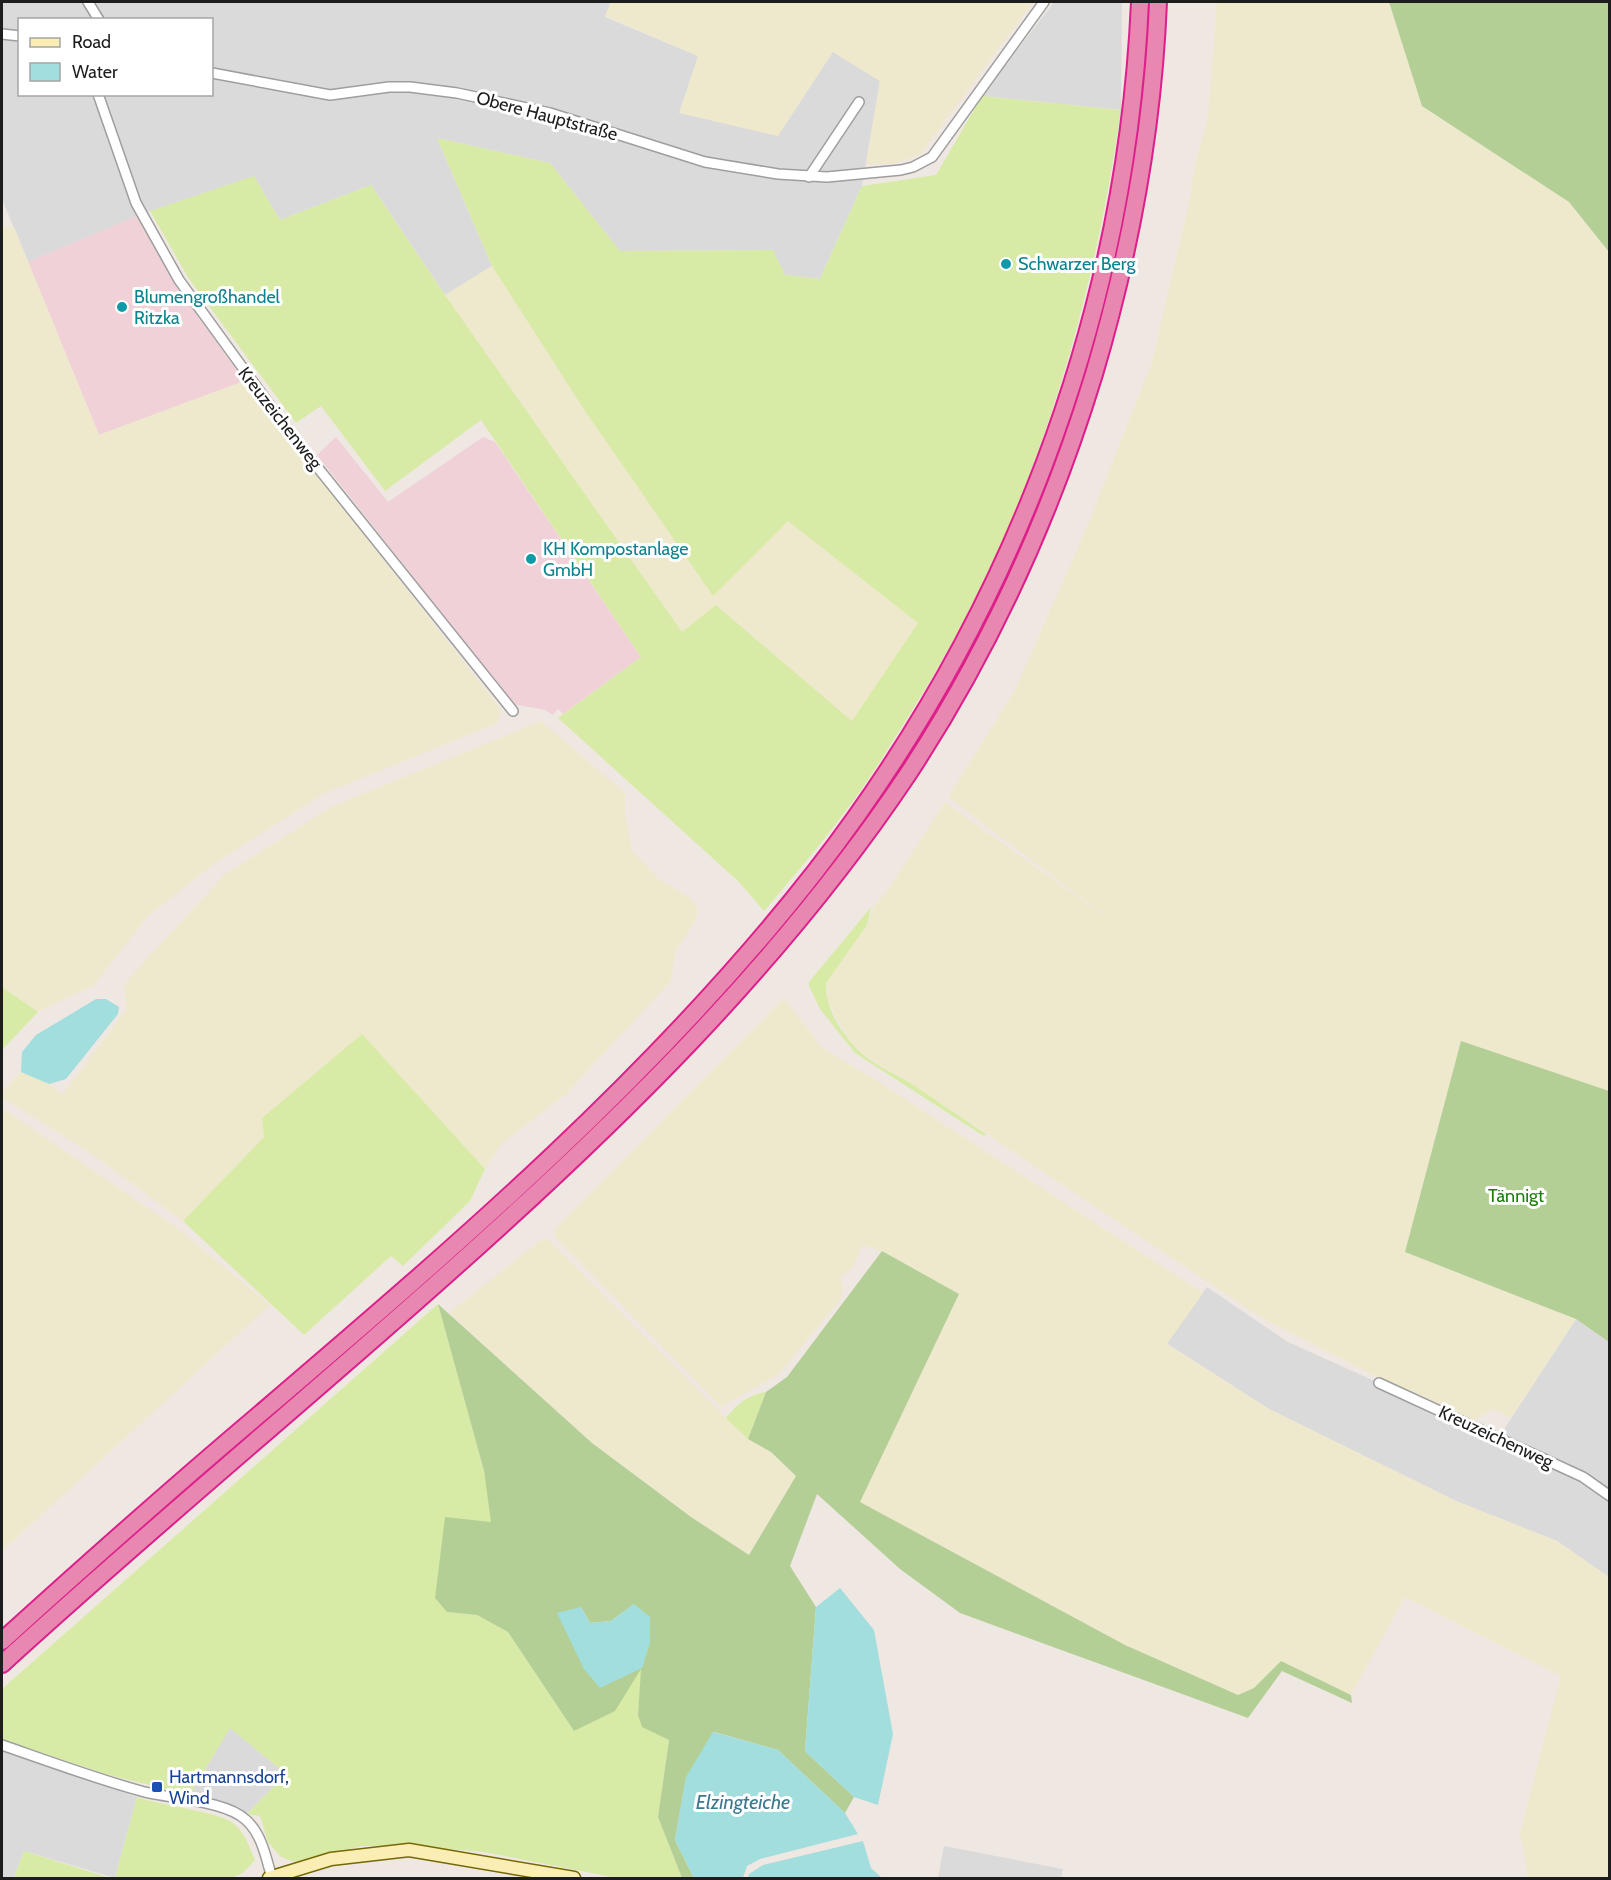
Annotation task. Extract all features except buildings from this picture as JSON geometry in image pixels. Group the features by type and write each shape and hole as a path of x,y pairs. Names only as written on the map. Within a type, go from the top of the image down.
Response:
{"highway":[{"path":"2,1641 150,1508 394,1299 589,1120 655,1054 763,935 814,873 887,771 945,680 983,607 1018,532 1066,403 1105,266 1116,208 1135,77 1140,2"},
{"path":"2,1664 159,1523 386,1328 598,1136 664,1070 774,948 828,882 909,772 1001,610 1033,542 1083,409 1106,332 1134,209 1146,138 1158,2"}],"main road":[{"path":"271,1878 331,1859 409,1850 574,1878"}],"street":[{"path":"88,2 98,18"},
{"name":"Obere Hauptstraße","path":"213,73 330,96 410,87 478,97 550,113 705,162 809,177 902,170 932,157 1044,2"},
{"path":"2,34 18,36"},
{"name":"Kreuzeichenweg","path":"99,96 136,203 179,280 278,417 513,711"},
{"path":"809,177 859,102"},
{"name":"Kreuzeichenweg","path":"1378,1383 1583,1477 1610,1496"},
{"path":"2,1745 140,1791 216,1806 238,1814 253,1828 264,1851 271,1878"}],"shaded area":[{"path":"2,2 611,2 605,17 698,56 833,52 880,81 862,186 820,279 785,275 772,250 619,251 550,163 437,138 492,266 445,295 371,185 280,220 254,177 150,211 28,262 2,199"},
{"path":"611,2 1033,2 920,155 893,164 866,164 880,81 833,52 778,136 679,113 698,56 605,16"},
{"path":"1054,2 1122,2 1121,110 982,96"},
{"path":"1217,2 1389,2 1422,106 1569,202 1609,252 1609,1091 1461,1041 1405,1252 1576,1319 1511,1418 1493,1409 1468,1424 1262,1318 898,1075 871,1061 849,1040 827,1001 826,983 830,974 867,925 874,906 888,890 945,802 1120,927 948,797 1014,692 1087,527 1152,362 1188,207 1196,160 1208,118"},
{"path":"137,216 175,284 244,381 99,435 28,262"},
{"path":"14,227 99,435 244,381 501,710 497,723 323,794 215,863 148,916 94,985 38,1012 2,987 2,228"},
{"path":"492,266 583,408 713,596 788,521 919,623 852,721 717,605 682,632 445,295"},
{"path":"336,437 388,502 483,437 495,442 641,657 563,714 558,709 553,715 545,710 513,704 317,455"},
{"path":"541,721 625,793 625,814 632,850 659,879 693,900 698,911 694,923 675,952 671,981 565,1095 502,1143 485,1169 362,1034 183,1221 92,1154 2,1097 2,1093 21,1072 49,1084 62,1095 127,1009 124,984 224,875 331,807"},
{"path":"784,998 823,1049 876,1080 1203,1293 1167,1344 1269,1409 1456,1501 1557,1541 1609,1577 1609,1878 1528,1878 1520,1832 1561,1676 1405,1597 1351,1695 1281,1661 1254,1688 1238,1695 1125,1645 860,1502 959,1294 882,1251 862,1245 853,1267 840,1277 843,1288 841,1299 779,1374 721,1407 555,1237 555,1229"},
{"path":"2,1108 177,1228 270,1305 2,1551"},
{"path":"548,1239 726,1418 748,1439 771,1452 796,1476 749,1555 691,1517 592,1443 449,1313 541,1240"},
{"path":"1207,1287 1288,1342 1499,1437 1576,1319 1609,1342 1609,1577 1557,1541 1456,1501 1269,1409 1166,1343"},
{"path":"230,1727 286,1774 247,1814 231,1805 190,1795"},
{"path":"2,1751 137,1797 115,1878 24,1851 14,1878 2,1878"},
{"path":"944,1846 1063,1869 1061,1878 938,1878"}],"green space":[{"path":"1389,2 1609,2 1609,252 1569,202 1422,106"},
{"path":"982,96 1121,110 1099,236 1068,361 1026,483 1002,542 975,600 942,661 854,800 764,911 739,882 558,718 641,657 481,420 385,491 321,406 296,423 189,279 150,211 254,176 280,220 371,185 445,295 682,632 716,605 852,721 918,623 788,521 713,596 583,408 492,266 437,138 550,163 620,251 773,250 785,275 820,279 862,186 936,175"},
{"path":"871,907 867,925 826,983 826,994 833,1015 846,1036 870,1060 910,1083 987,1135 982,1135 855,1053 820,1009 809,982"},
{"path":"2,987 38,1012 2,1050"},
{"path":"362,1034 485,1169 470,1201 403,1266 391,1256 304,1335 183,1221 264,1137 262,1118"},
{"name":"Tännigt","path":"1461,1041 1609,1091 1609,1342 1576,1319 1405,1252"},
{"path":"882,1251 959,1294 860,1502 1125,1645 1238,1695 1254,1688 1281,1661 1351,1695 1352,1703 1282,1671 1248,1718 960,1613 900,1569 817,1494 790,1566 816,1607 805,1751 854,1797 845,1813 778,1750 714,1732 686,1778 675,1840 694,1878 682,1878 658,1817 669,1740 642,1727 638,1715 641,1669 615,1711 574,1731 508,1632 477,1615 447,1612 435,1598 445,1517 491,1522 484,1471 438,1304 592,1443 691,1517 749,1555 796,1476 771,1452 748,1439 766,1392 787,1377","holes":["634,1604 584,1669 581,1607 590,1623 611,1621"]},
{"path":"438,1304 484,1471 492,1522 447,1612 477,1615 508,1632 574,1731 642,1668 638,1715 669,1739 658,1817 682,1878 617,1878 484,1852 408,1846 363,1846 295,1862 281,1857 268,1842 260,1816 247,1814 286,1774 230,1728 190,1795 109,1775 2,1740 2,1689"},
{"path":"766,1392 748,1439 726,1418 743,1401"},
{"path":"137,1797 226,1819 241,1831 255,1860 243,1873 231,1878 115,1878"},
{"path":"24,1851 110,1878 14,1878"}],"water":[{"path":"96,999 106,999 119,1007 118,1014 66,1079 49,1084 21,1072 22,1052 36,1035"},
{"name":"Elzingteiche","path":"840,1588 874,1630 893,1734 878,1805 854,1797 805,1751 816,1607"},
{"path":"634,1604 650,1617 650,1643 642,1668 600,1688 584,1669 557,1613 581,1607 590,1623 611,1621"},
{"name":"Elzingteiche","path":"713,1732 778,1750 845,1813 858,1834 760,1859 747,1866 743,1878 694,1878 675,1840 686,1777"},
{"name":"Elzingteiche","path":"863,1841 871,1868 882,1878 748,1878 749,1874 763,1865"}],"place":[{"name":"Schwarzer Berg","path":"1006,264"},
{"name":"Blumengroßhandel Ritzka","path":"122,307"},
{"name":"KH Kompostanlage GmbH","path":"531,559"},
{"name":"Hartmannsdorf, Wind","path":"157,1787"}]}
